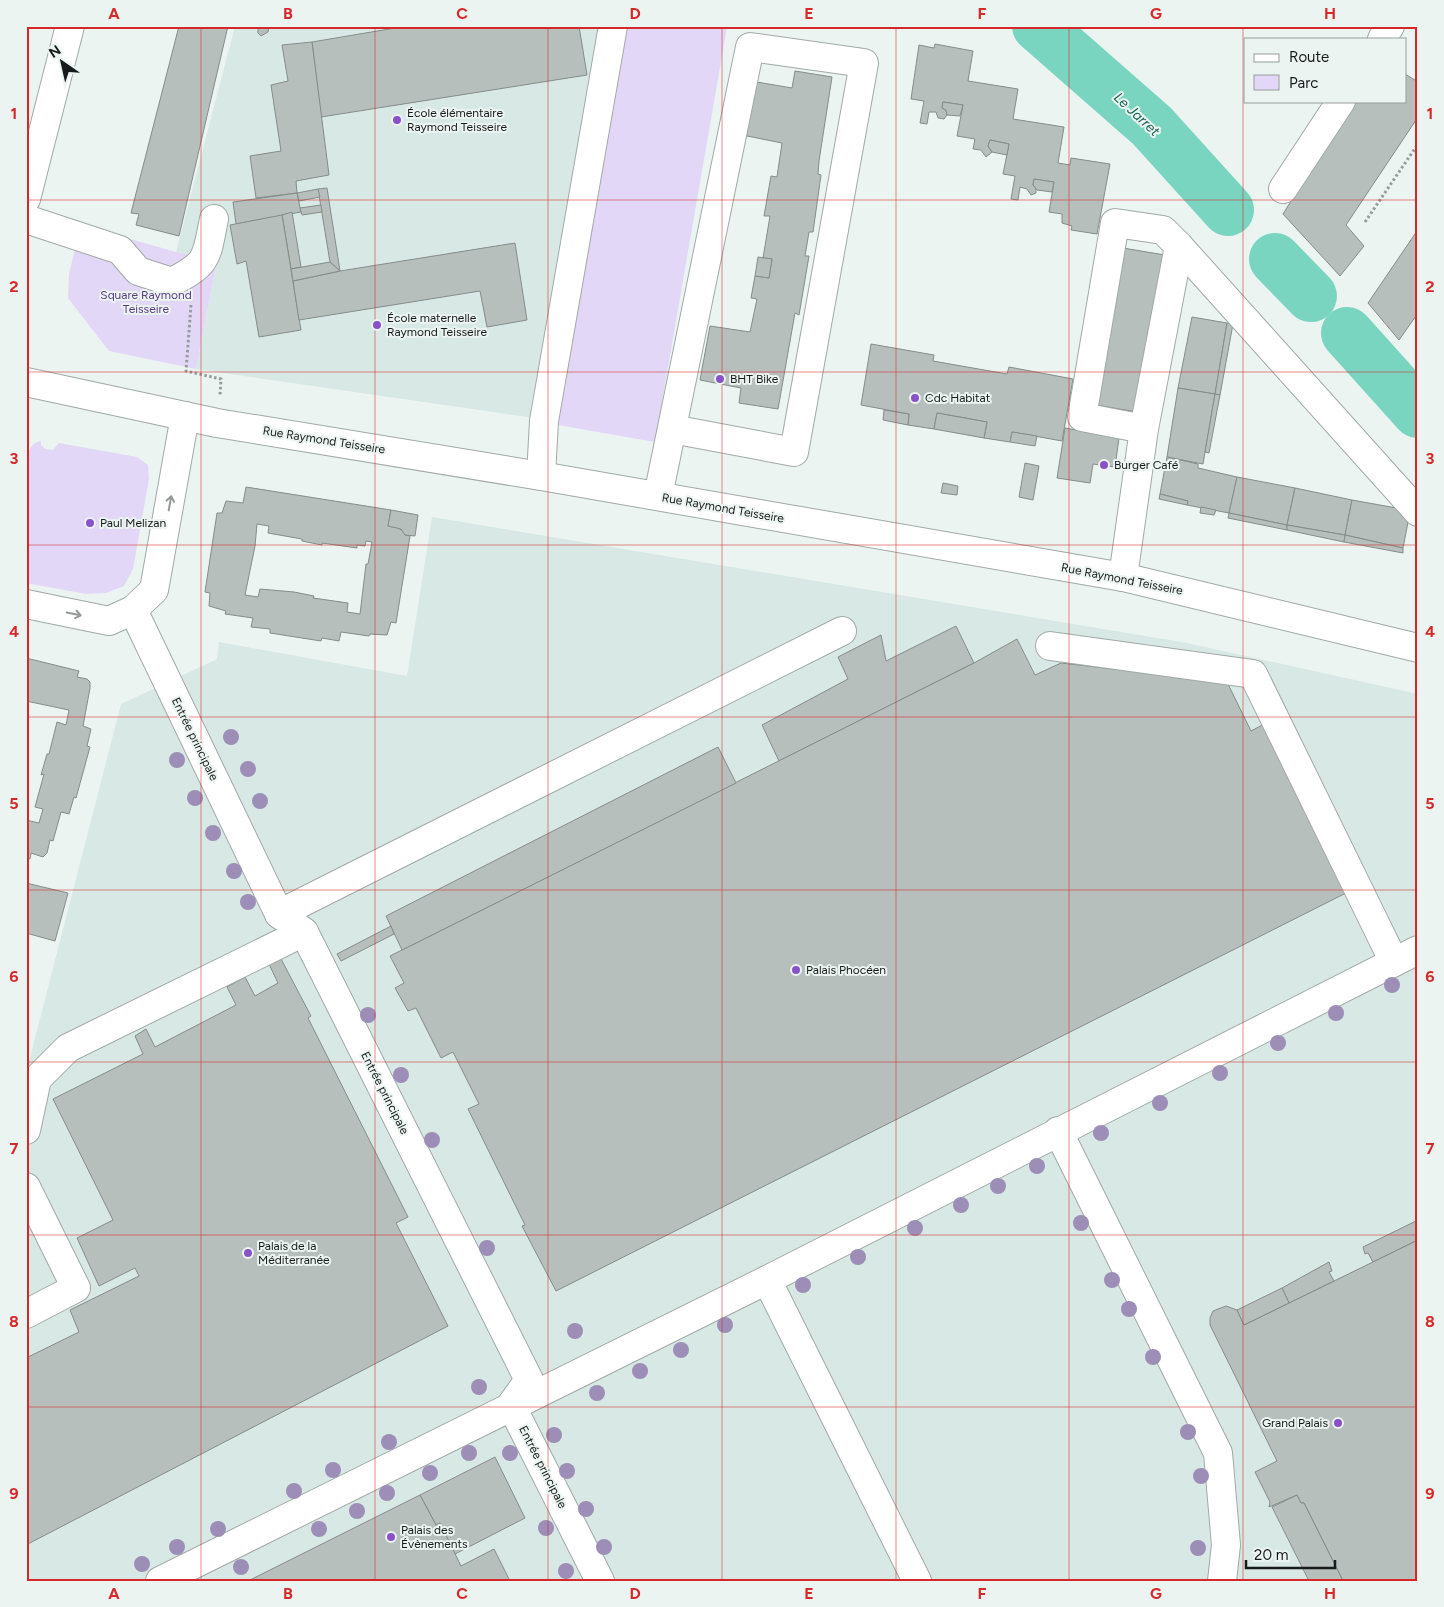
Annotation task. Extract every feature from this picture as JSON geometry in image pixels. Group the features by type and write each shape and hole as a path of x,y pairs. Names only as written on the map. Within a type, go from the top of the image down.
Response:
{"street":[{"path":"26,199 70,26"},
{"path":"541,476 544,420 613,26"},
{"path":"1383,38 1390,26"},
{"path":"658,496 750,47 864,63 794,452 672,429"},
{"path":"1283,189 1340,102"},
{"path":"26,219 120,250 138,271 172,282 193,271 206,259 214,219"},
{"path":"1144,429 1082,417 1115,223 1163,230 1418,512"},
{"path":"1123,577 1144,429 1178,246"},
{"name":"Rue Raymond Teisseire","path":"26,382 217,423 541,476 1123,577 1418,648"},
{"path":"26,604 108,621 133,610 154,590 185,416"},
{"name":"Entrée principale","path":"133,610 279,914 304,932 528,1380 511,1405 600,1581"},
{"path":"279,914 842,631"},
{"path":"1050,646 1253,674 1394,962"},
{"path":"26,1130 37,1079 68,1048 304,932"},
{"path":"160,1581 766,1280 1418,950"},
{"path":"1058,1131 1218,1453 1226,1544 1222,1581"},
{"path":"26,1187 76,1288 26,1314"},
{"path":"766,1280 916,1581"}],"path":[{"path":"1365,222 1418,144"},
{"path":"193,271 186,371 221,378 217,423"}],"shaded area":[{"name":"École élémentaire Raymond Teisseire","path":"235,26 601,26 534,418 196,369 217,260 176,252"},
{"path":"432,517 1187,643 1418,694 1418,1581 26,1581 26,1073 121,704 217,659 219,642 407,676"}],"green space":[{"path":"626,26 727,27 655,442 558,425"},
{"name":"Square Raymond Teisseire","path":"81,225 176,252 217,260 196,369 109,351 68,298 69,274"},
{"path":"41,441 41,445 45,449 53,450 59,443 137,457 148,465 149,479 133,569 124,586 106,593 86,594 26,583 26,462 32,446"}],"building":[{"path":"179,26 228,26 179,236 136,225 139,214 131,213"},
{"path":"258,26 269,26 268,32 261,36 258,33"},
{"path":"407,26 579,26 587,75 321,117 312,42"},
{"path":"312,42 329,175 296,181 297,193 256,198 250,156 281,151 271,85 288,81 282,45"},
{"path":"935,44 973,51 968,81 1018,89 1013,119 1064,127 1058,163 1070,165 1071,158 1110,164 1097,234 1071,230 1072,226 1062,223 1062,214 1049,212 1054,182 1034,179 1033,185 1036,188 1036,193 1031,195 1027,189 1020,187 1018,200 1011,199 1015,176 1003,174 1009,144 990,140 988,146 992,152 986,157 981,150 973,149 975,139 957,136 963,105 943,102 942,108 946,110 947,115 944,119 938,118 936,112 929,112 927,124 920,123 924,101 911,99 919,45 934,48"},
{"path":"795,71 832,77 819,161 818,174 821,175 813,232 809,232 805,256 809,256 799,315 795,313 778,409 739,403 741,388 700,380 710,326 750,332 757,299 751,298 755,276 769,278 772,259 763,258 770,216 764,216 771,176 777,177 782,143 742,135 751,81 792,88"},
{"path":"1406,75 1418,82 1418,117 1346,225 1364,246 1340,276 1283,214 1352,102 1406,102"},
{"path":"943,102 963,105 960,116 947,115 946,110 942,108"},
{"path":"990,140 1009,144 1007,155 992,152 988,146"},
{"path":"1034,179 1054,182 1052,192 1037,190 1033,185"},
{"path":"327,188 340,271 330,262 318,189"},
{"path":"318,189 320,197 299,201 297,193"},
{"path":"297,193 301,212 236,224 233,202"},
{"path":"321,205 322,212 302,215 300,208"},
{"path":"292,212 301,267 291,269 282,215"},
{"path":"282,215 301,330 259,337 246,261 237,264 230,225"},
{"path":"1417,231 1418,313 1399,340 1368,303"},
{"path":"515,243 527,320 487,327 480,291 299,320 293,281 340,271"},
{"path":"1123,248 1165,255 1137,412 1096,405"},
{"path":"758,257 772,259 769,278 755,276"},
{"path":"330,262 340,271 293,281 291,269"},
{"path":"1192,317 1227,323 1215,394 1178,388"},
{"path":"1227,323 1233,324 1220,395 1215,394"},
{"path":"871,344 934,355 933,361 1007,374 1009,367 1073,379 1062,441 1012,432 1010,442 984,438 987,422 937,413 934,429 908,425 909,414 861,405"},
{"path":"1178,388 1215,394 1203,464 1167,457"},
{"path":"1215,394 1220,395 1209,453 1205,452"},
{"path":"884,410 909,414 908,425 883,420"},
{"path":"937,413 987,422 984,438 934,429"},
{"path":"1065,428 1119,438 1115,467 1093,464 1090,483 1057,478"},
{"path":"1012,432 1037,436 1035,446 1010,442"},
{"path":"1167,457 1198,464 1198,468 1237,477 1229,513 1187,505 1188,501 1160,494"},
{"path":"1025,463 1039,466 1033,500 1019,497"},
{"path":"1237,477 1295,488 1287,525 1229,513"},
{"path":"943,483 958,486 957,495 941,493"},
{"path":"246,487 391,510 388,526 398,528 405,535 410,536 396,623 391,622 387,635 370,634 369,636 341,632 339,641 322,638 321,641 270,633 270,629 251,627 253,618 225,614 226,611 209,606 210,593 205,592 217,513 222,513 226,501 243,503","holes":["257,524 269,526 268,533 302,539 302,541 322,545 322,543 357,548 357,545 365,546 366,541 372,542 368,564 366,564 360,614 347,612 348,603 313,598 314,596 294,592 260,589 258,597 245,595 255,546"]},
{"path":"1295,488 1352,500 1345,535 1287,525"},
{"path":"1160,494 1188,501 1187,505 1159,499"},
{"path":"1352,500 1402,509 1409,517 1403,548 1345,535"},
{"path":"1201,507 1216,510 1214,515 1200,513"},
{"path":"391,510 418,515 415,536 405,535 401,529 388,526"},
{"path":"1229,513 1287,525 1287,530 1228,518"},
{"path":"1287,525 1345,535 1344,542 1287,530"},
{"path":"1345,535 1403,548 1403,553 1344,542"},
{"path":"956,626 974,663 779,761 762,725 848,679 838,657 881,635 886,661"},
{"name":"Palais Phocéen","path":"1017,639 1035,675 1061,663 1227,682 1251,731 1266,723 1348,892 556,1291 522,1226 525,1225 468,1109 479,1104 453,1052 441,1058 416,1008 408,1011 395,988 404,983 390,956 974,663"},
{"path":"26,658 79,671 77,677 87,679 90,682 83,726 91,729 87,746 90,747 76,798 74,797 69,814 61,812 53,841 50,840 47,853 43,857 31,853 30,859 26,858 26,820 39,823 43,809 35,807 44,774 41,775 47,754 49,754 57,722 66,725 69,710 26,701"},
{"path":"718,747 736,783 402,950 386,916"},
{"path":"26,883 68,893 55,941 26,933"},
{"path":"391,926 394,934 341,961 337,954"},
{"name":"Palais de la Méditerranée","path":"280,957 311,1016 308,1018 408,1217 396,1223 448,1326 26,1545 26,1358 79,1332 70,1310 139,1276 135,1268 99,1286 77,1238 113,1220 53,1099 143,1054 135,1036 146,1029 155,1047 236,1005 227,987 245,977 255,996 278,983 268,962"},
{"path":"1418,1220 1418,1240 1373,1262 1368,1253 1365,1254 1363,1247"},
{"name":"Grand Palais","path":"1418,1240 1418,1581 1343,1581 1304,1503 1301,1503 1297,1495 1269,1507 1270,1502 1255,1472 1277,1461 1210,1325 1210,1318 1213,1311 1226,1306 1237,1310 1244,1325"},
{"path":"1329,1262 1332,1271 1329,1272 1334,1281 1289,1303 1282,1288"},
{"path":"1282,1288 1289,1303 1244,1325 1237,1310"},
{"path":"495,1457 525,1518 455,1554 440,1523 436,1525 420,1495"},
{"name":"Palais des Évènements","path":"420,1495 436,1525 440,1523 461,1566 494,1549 510,1581 248,1581"},
{"path":"1297,1495 1301,1503 1304,1503 1343,1581 1309,1581 1272,1507"}],"waterway":[{"name":"Le Jarret","path":"1038,26 1152,126 1228,210"},
{"name":"Le Jarret","path":"1275,259 1311,296"},
{"name":"Le Jarret","path":"1347,333 1418,412"}],"place":[{"name":"École élémentaire Raymond Teisseire","path":"397,120"},
{"name":"École maternelle Raymond Teisseire","path":"377,325"},
{"name":"BHT Bike","path":"720,379"},
{"name":"Cdc Habitat","path":"915,398"},
{"name":"Burger Café","path":"1104,465"},
{"name":"Paul Melizan","path":"90,523"},
{"name":"Palais Phocéen","path":"796,970"},
{"name":"Palais de la Méditerranée","path":"248,1253"},
{"name":"Grand Palais","path":"1338,1423"},
{"name":"Palais des Évènements","path":"391,1537"}]}
